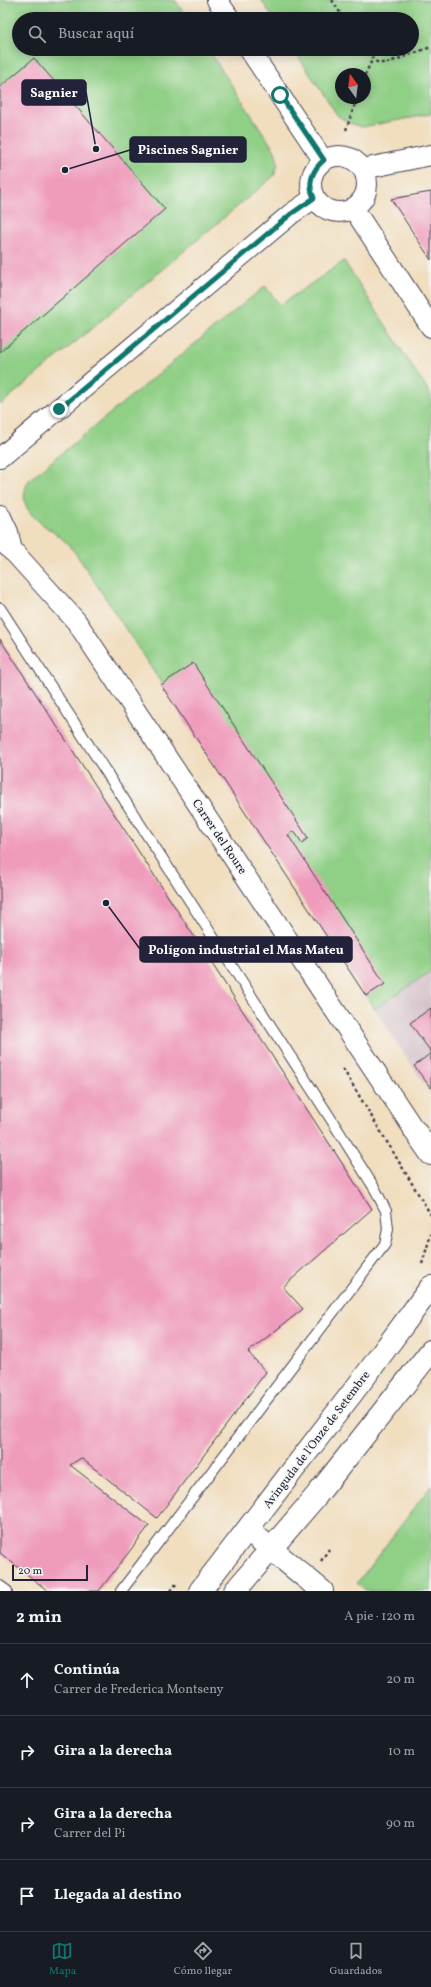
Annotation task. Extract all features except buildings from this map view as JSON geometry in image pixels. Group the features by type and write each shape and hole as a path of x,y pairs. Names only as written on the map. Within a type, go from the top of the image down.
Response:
{"main road":[{"path":"415,1131 431,1154"},
{"name":"Avinguda de l'Onze de Setembre","path":"200,1591 431,1288"},
{"path":"236,1591 317,1496 431,1351"},
{"path":"248,1530 322,1591"}],"street":[{"path":"217,0 225,12"},
{"path":"255,56 324,160"},
{"path":"363,169 431,155"},
{"path":"342,156 351,158 363,169 366,181 366,190 363,198 353,208 340,212 331,211 323,207 314,198 310,184 312,175 316,167 324,160 342,156"},
{"path":"0,458 286,218 314,198"},
{"path":"353,208 431,327"},
{"path":"0,471 22,439"},
{"path":"0,515 8,532 4,546"},
{"name":"Carrer del Roure","path":"4,546 76,621 415,1131"}],"lane":[{"path":"0,608 333,1123 375,1189 386,1211 388,1229 385,1244 121,1591"},
{"path":"0,1586 7,1591"}],"path":[{"path":"332,0 340,12"},
{"path":"419,51 431,47"},
{"path":"368,56 378,63 387,63 406,56"},
{"path":"368,68 372,60"},
{"path":"346,130 355,104"}],"shaded area":[{"path":"431,971 431,1095 375,1009"}],"green space":[{"path":"0,0 175,0 183,12 12,12 12,56 213,56 275,151 278,163 274,176 0,405"},
{"path":"261,0 431,0 431,114 362,127 349,123 338,116 298,56 419,56 419,12 269,12"},
{"path":"344,261 431,395 431,971 375,1009 83,564 68,544 35,518 28,510 25,502 25,492 29,480 265,286 280,305"},
{"path":"431,1486 431,1591 365,1591 357,1583"}],"place":[{"name":"Sagnier","path":"96,149"},
{"name":"Piscines Sagnier","path":"65,170"},
{"name":"Polígon industrial el Mas Mateu","path":"106,903"}],"route":[{"path":"59,409 291,214 314,198 310,184 312,175 316,167 324,160 280,95"}]}
